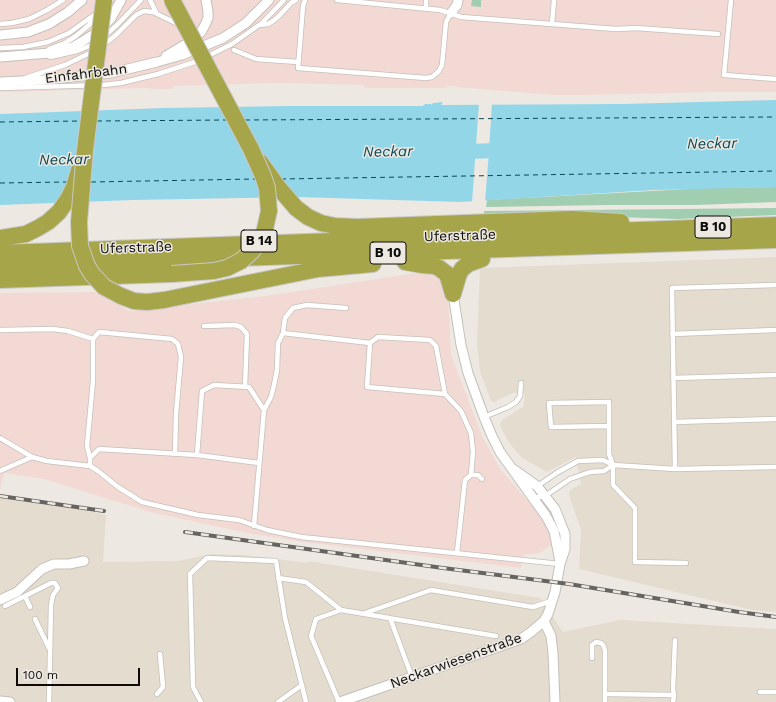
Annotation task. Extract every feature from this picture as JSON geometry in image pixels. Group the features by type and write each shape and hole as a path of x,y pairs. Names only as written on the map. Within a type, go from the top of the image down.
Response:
{"highway":[{"name":"B 14","path":"0,280 198,274 227,268 247,256 257,246 264,233 269,211 269,200 263,176 251,149 172,0"},
{"path":"112,3 85,150 79,228 80,246 87,266 104,287 120,296 141,301 164,300 318,270 355,265 482,259 776,250"},
{"name":"B 14","path":"251,149 286,197 296,208 308,217 321,223 335,226 572,219 637,223 649,230"},
{"path":"0,238 26,234 48,222 59,212 74,187 85,150"},
{"name":"Uferstraße","path":"0,253 776,225"},
{"name":"Uferstraße","path":"0,266 776,240"},
{"path":"454,294 459,274 462,269 468,264 482,259"},
{"path":"405,262 434,266 444,271 449,279 454,294"}],"street":[{"path":"0,35 16,34 39,28 58,19 82,0"},
{"name":"Einfahrbahn","path":"4,57 50,53 73,47 96,33 128,0"},
{"name":"Einfahrbahn","path":"157,62 194,39 200,32 208,18 206,0"},
{"name":"Einfahrbahn","path":"0,82 44,80 111,72 182,55 223,38 246,23 269,0"},
{"path":"451,13 457,5 458,0"},
{"name":"Einfahrbahn","path":"111,18 112,3"},
{"name":"Einfahrbahn","path":"0,78 14,81"},
{"path":"454,294 463,352 468,372 484,417 500,452 546,516 554,531 560,564"},
{"path":"513,469 537,486 555,509 565,534 564,549 553,601 544,621 551,636 555,702"},
{"path":"3,603 42,569 54,564 70,564 84,561"},
{"name":"Neckarwiesenstraße","path":"340,702 380,692 412,677 521,639 532,632 544,621"},
{"path":"0,701 10,702"}],"lane":[{"path":"0,24 29,19 63,0"},
{"path":"4,57 56,56 87,47 112,30 141,0"},
{"path":"150,0 152,8 157,14"},
{"path":"0,88 103,85 139,79 182,67 232,44 259,25 284,0"},
{"path":"259,25 268,24 273,21 296,0"},
{"path":"301,0 306,0 303,6 298,68 426,78 432,77 438,73 442,65 446,22 451,13"},
{"path":"337,0 426,8 440,10 461,17 616,29 636,28 718,34"},
{"path":"426,0 426,8"},
{"path":"552,24 554,0"},
{"path":"731,0 724,75 776,78"},
{"path":"4,57 44,51 65,43 89,25 112,3"},
{"path":"0,48 35,45 59,38 78,28 112,3"},
{"path":"14,81 65,65 88,54 110,40 139,12 148,11 180,25"},
{"path":"234,50 256,59 298,62"},
{"path":"675,469 672,288 776,285"},
{"path":"254,526 264,410 271,397 274,385 277,370 278,343 285,318 289,311 293,308 307,305 346,308"},
{"path":"204,326 235,325 247,334 245,387"},
{"path":"0,330 52,329 68,331 93,339"},
{"path":"672,334 776,330"},
{"path":"90,466 87,446 93,381 93,339 99,332 172,339 178,344 181,357 176,414 175,454"},
{"path":"282,333 370,342 378,337 430,340 436,346 445,394 460,411 471,433 473,452 471,475"},
{"path":"370,342 367,387 445,394"},
{"path":"673,378 776,375"},
{"path":"484,417 516,402 520,396 521,383"},
{"path":"197,455 202,391 214,385 249,387 264,410"},
{"path":"609,426 550,427 550,402 609,402 609,426 609,454 613,465 614,485 635,508 635,562 686,563"},
{"path":"674,422 776,419"},
{"path":"0,438 32,457 47,461 90,466 118,487 142,502 198,515 239,520 267,530 302,537 560,564"},
{"path":"90,458 99,449 197,455 259,463"},
{"path":"0,471 32,457"},
{"path":"532,498 537,486 558,472 578,462 603,460 613,465 675,469 776,466"},
{"path":"532,498 545,496 570,479 590,472 604,471 613,465"},
{"path":"457,553 465,480 471,475 478,475 482,479"},
{"path":"201,702 193,686 190,574 207,558 276,561 284,618 306,702"},
{"path":"278,578 306,582 341,610 496,636"},
{"path":"3,603 24,596 51,583 55,583 58,588 53,595 51,605 50,702"},
{"path":"363,614 431,590 533,607 553,601"},
{"path":"24,596 30,606"},
{"path":"340,702 311,636 316,619 341,610"},
{"path":"390,618 412,677"},
{"path":"35,619 50,651"},
{"path":"673,702 674,640"},
{"path":"592,658 592,645 596,642 601,643 605,650 605,702"},
{"path":"157,694 163,687 160,654"},
{"path":"278,702 302,685"},
{"path":"760,692 776,692"},
{"path":"609,694 674,695"}],"shaded area":[{"path":"0,0 776,0 776,92 553,95 455,86 447,86 447,88 365,88 364,85 278,83 175,86 171,89 148,88 0,92"},
{"path":"776,257 776,612 752,610 579,569 581,530 569,495 570,490 581,484 576,457 547,472 522,458 509,443 500,426 501,421 524,406 524,393 513,393 494,402 491,401 480,371 477,344 480,268"},
{"path":"416,273 429,273 441,279 448,295 451,355 483,438 501,470 546,522 552,532 554,543 540,553 523,555 521,568 303,542 247,533 150,512 44,479 4,473 0,490 0,293 97,292 129,311 273,295"},
{"path":"0,494 23,497 106,515 103,562 178,561 211,554 245,555 308,563 308,561 540,598 563,632 620,620 776,629 776,702 0,702"}],"green space":[{"path":"472,0 481,0 481,7 471,6"},
{"path":"776,187 776,202 696,205 486,207 487,200 707,188"},
{"path":"776,208 776,215 677,219 616,217 484,218 484,211"}],"water":[{"path":"776,100 776,187 654,190 460,202 298,197 133,200 0,205 0,114 165,108 423,106 425,104 431,105 433,103 443,102 441,105 623,104","holes":["476,147 486,147 489,151 486,154 475,152"]}],"pier":[{"path":"479,103 492,103 489,151 485,203 472,203"}],"waterway":[{"name":"Neckar","path":"455,152 509,150"}],"ferry route":[{"path":"245,120 776,117"},
{"path":"97,121 227,120"},
{"path":"0,122 81,121"},
{"path":"281,179 776,171"},
{"path":"91,182 255,179"},
{"path":"0,183 67,182"}],"railway":[{"path":"0,496 104,511"},
{"path":"185,532 569,584 776,617"}]}
